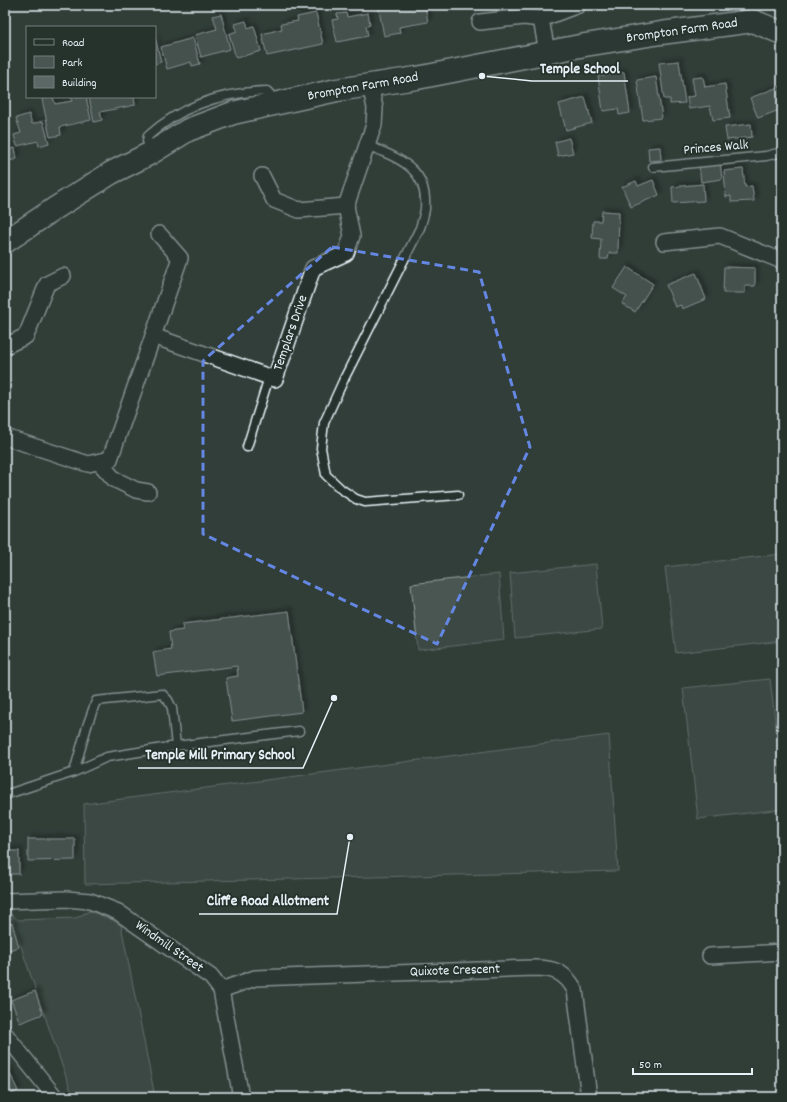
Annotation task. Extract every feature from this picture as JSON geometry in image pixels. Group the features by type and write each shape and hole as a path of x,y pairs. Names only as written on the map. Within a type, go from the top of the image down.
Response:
{"main road":[{"path":"750,13 782,33"},
{"name":"Brompton Farm Road","path":"5,242 111,173 152,153 188,130 233,113 337,90 417,78 547,52 661,32 750,13"}],"street":[{"path":"480,22 524,17 542,19 578,5"},
{"path":"542,19 547,52"},
{"path":"262,176 274,200 299,210 346,206 374,125 375,108 370,85"},
{"name":"Templars Drive","path":"153,336 275,379 313,268 346,253 352,236 346,206"},
{"path":"5,437 88,464 110,459 180,258 159,234"},
{"path":"664,242 720,236 782,261"},
{"path":"5,346 26,336 47,284 63,276"},
{"path":"99,462 114,479 136,490 148,492"},
{"name":"Windmill Street","path":"5,901 66,899 90,901 118,912 211,977 221,990"},
{"path":"710,956 782,952"},
{"name":"Quixote Crescent","path":"221,990 255,978 552,969 565,977 575,990 589,1097"},
{"path":"221,990 241,1097"},
{"path":"5,1034 55,1097"}],"lane":[{"path":"367,145 400,159 417,173 423,188 425,209 420,228 344,379 324,423 321,448 326,475 341,489 356,499 365,502 458,495"},
{"name":"Princes Walk","path":"653,167 766,156 782,152"},
{"path":"246,447 269,376"},
{"path":"74,772 96,701 162,694 168,700 172,708 176,746"},
{"path":"5,796 74,772 107,757 176,746 299,731"}],"highlighted area":[{"path":"332,247 479,272 530,447 437,644 203,534 203,361"}],"green space":[{"path":"782,554 782,641 676,653 665,567"},
{"path":"596,564 602,629 515,638 510,573"},
{"path":"499,574 504,640 418,650 411,584"},
{"path":"770,679 782,777 782,809 698,819 683,688"},
{"path":"609,735 618,871 85,884 84,804"},
{"path":"89,911 109,918 121,925 155,1097 73,1097 11,914 18,920 76,918"}],"building":[{"path":"378,5 425,5 428,22 399,27 400,33 384,36"},
{"path":"316,13 323,44 267,56 262,34 282,29 281,24 298,21 297,17"},
{"path":"346,13 347,17 368,13 370,25 366,26 368,36 337,42 332,20 338,19 337,14"},
{"path":"221,14 230,49 201,57 195,35 217,29 213,16"},
{"path":"246,21 248,28 254,26 261,51 236,58 229,34 237,31 235,24"},
{"path":"193,38 200,64 192,66 191,62 167,69 161,47"},
{"path":"156,41 161,62 156,64"},
{"path":"679,61 685,103 670,104 670,99 664,99 659,63"},
{"path":"624,72 630,113 619,115 618,109 603,111 598,76"},
{"path":"656,77 662,118 643,120 637,80"},
{"path":"703,77 705,87 725,84 730,118 713,120 710,106 689,109 687,97 695,96 692,78"},
{"path":"781,86 782,109 758,118 750,98"},
{"path":"585,97 592,123 566,130 559,104"},
{"path":"53,98 55,104 72,101 71,98 86,98 91,120 60,127 61,135 50,137 42,99"},
{"path":"89,98 134,98 135,105 100,112 102,120 94,122"},
{"path":"29,114 32,124 43,121 49,143 39,146 38,141 17,146 14,135 21,133 16,118"},
{"path":"751,124 752,137 727,140 725,127"},
{"path":"5,136 8,150 15,148 17,159 5,162"},
{"path":"569,138 573,153 558,156 555,142"},
{"path":"660,147 661,160 649,161 648,148"},
{"path":"720,162 722,179 701,182 699,164"},
{"path":"743,169 745,187 752,186 754,201 731,202 731,196 726,197 724,171"},
{"path":"653,180 659,195 631,207 622,187 636,181 638,186"},
{"path":"703,184 704,201 673,203 672,187"},
{"path":"602,211 619,212 618,253 609,253 608,259 600,259 601,239 592,238 593,221 601,221"},
{"path":"627,267 653,284 635,312 622,304 627,297 613,288"},
{"path":"724,267 755,268 755,286 745,286 745,293 723,293"},
{"path":"696,273 706,299 682,309 681,305 675,307 666,285"},
{"path":"289,611 302,712 232,721 226,678 238,676 237,666 157,676 153,652 171,649 169,632 183,630 182,624"},
{"path":"28,839 75,839 75,860 28,861"},
{"path":"5,851 19,851 19,874 5,874"},
{"path":"12,923 19,947 5,951 5,925"},
{"path":"35,991 43,1014 20,1023 11,1000"},
{"path":"8,1069 18,1091 5,1097 5,1071"}],"place":[{"name":"Temple School","path":"482,76"},
{"name":"Temple Mill Primary School","path":"334,698"},
{"name":"Cliffe Road Allotment","path":"350,837"}]}
